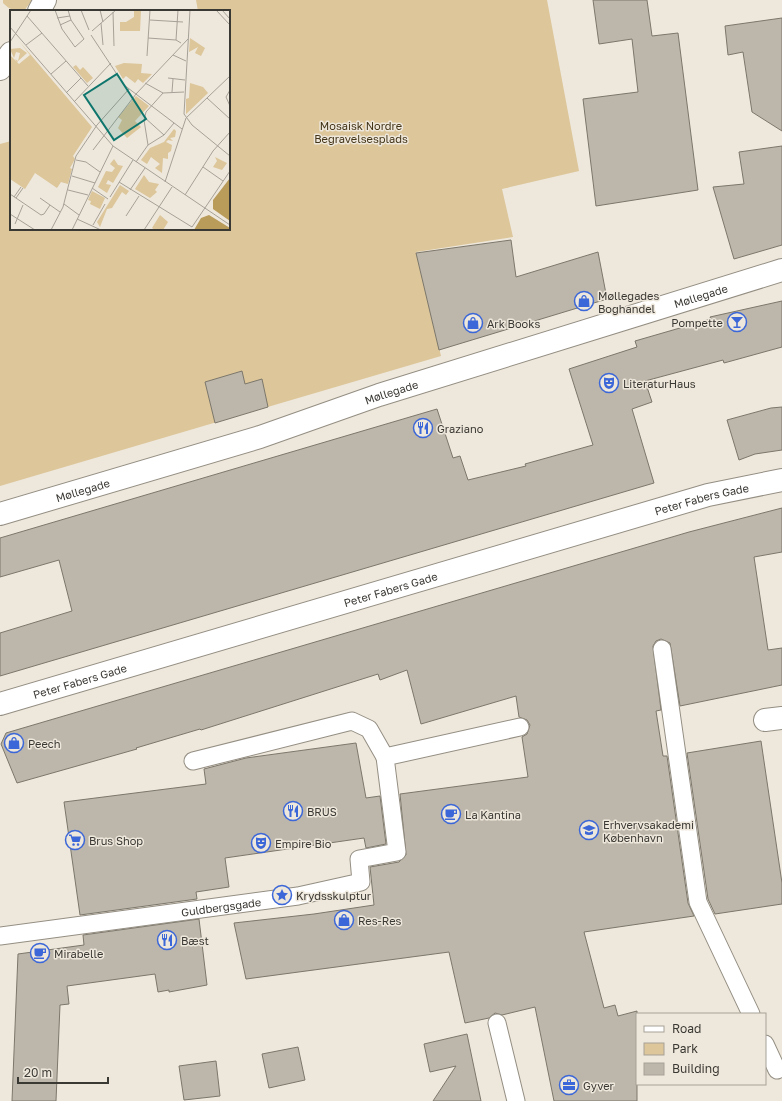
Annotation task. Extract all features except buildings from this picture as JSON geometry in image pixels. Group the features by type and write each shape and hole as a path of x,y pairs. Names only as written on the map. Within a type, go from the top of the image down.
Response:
{"street":[{"path":"40,10 45,0"},
{"name":"Møllegade","path":"0,514 260,436 386,393 782,270"},
{"name":"Peter Fabers Gade","path":"0,704 708,495 782,480"}],"lane":[{"path":"662,649 698,902 751,1013"},
{"path":"193,761 352,721 368,729 384,757 520,727"},
{"name":"Guldbergsgade","path":"0,936 298,896 361,882 359,859 397,852 384,757"},
{"path":"497,1023 516,1101"},
{"path":"766,1046 777,1070"}],"green space":[{"path":"3,0 32,0 25,10 10,9 3,3"},
{"name":"Mosaisk Nordre Begravelsesplads","path":"196,0 547,0 579,171 502,189 513,237 416,252 441,356 0,486 0,144 10,141 10,230 230,230 230,10 198,10"}],"place":[{"name":"Møllegades Boghandel","path":"584,301"},
{"name":"Pompette","path":"737,322"},
{"name":"Ark Books","path":"473,323"},
{"name":"LiteraturHaus","path":"609,383"},
{"name":"Graziano","path":"423,428"},
{"name":"Peech","path":"14,743"},
{"name":"BRUS","path":"293,811"},
{"name":"La Kantina","path":"451,814"},
{"name":"Erhvervsakademi København","path":"589,830"},
{"name":"Brus Shop","path":"75,840"},
{"name":"Empire Bio","path":"261,843"},
{"name":"Krydsskulptur","path":"282,895"},
{"name":"Res-Res","path":"344,920"},
{"name":"Bæst","path":"167,940"},
{"name":"Mirabelle","path":"40,953"},
{"name":"Gyver","path":"569,1085"}]}
